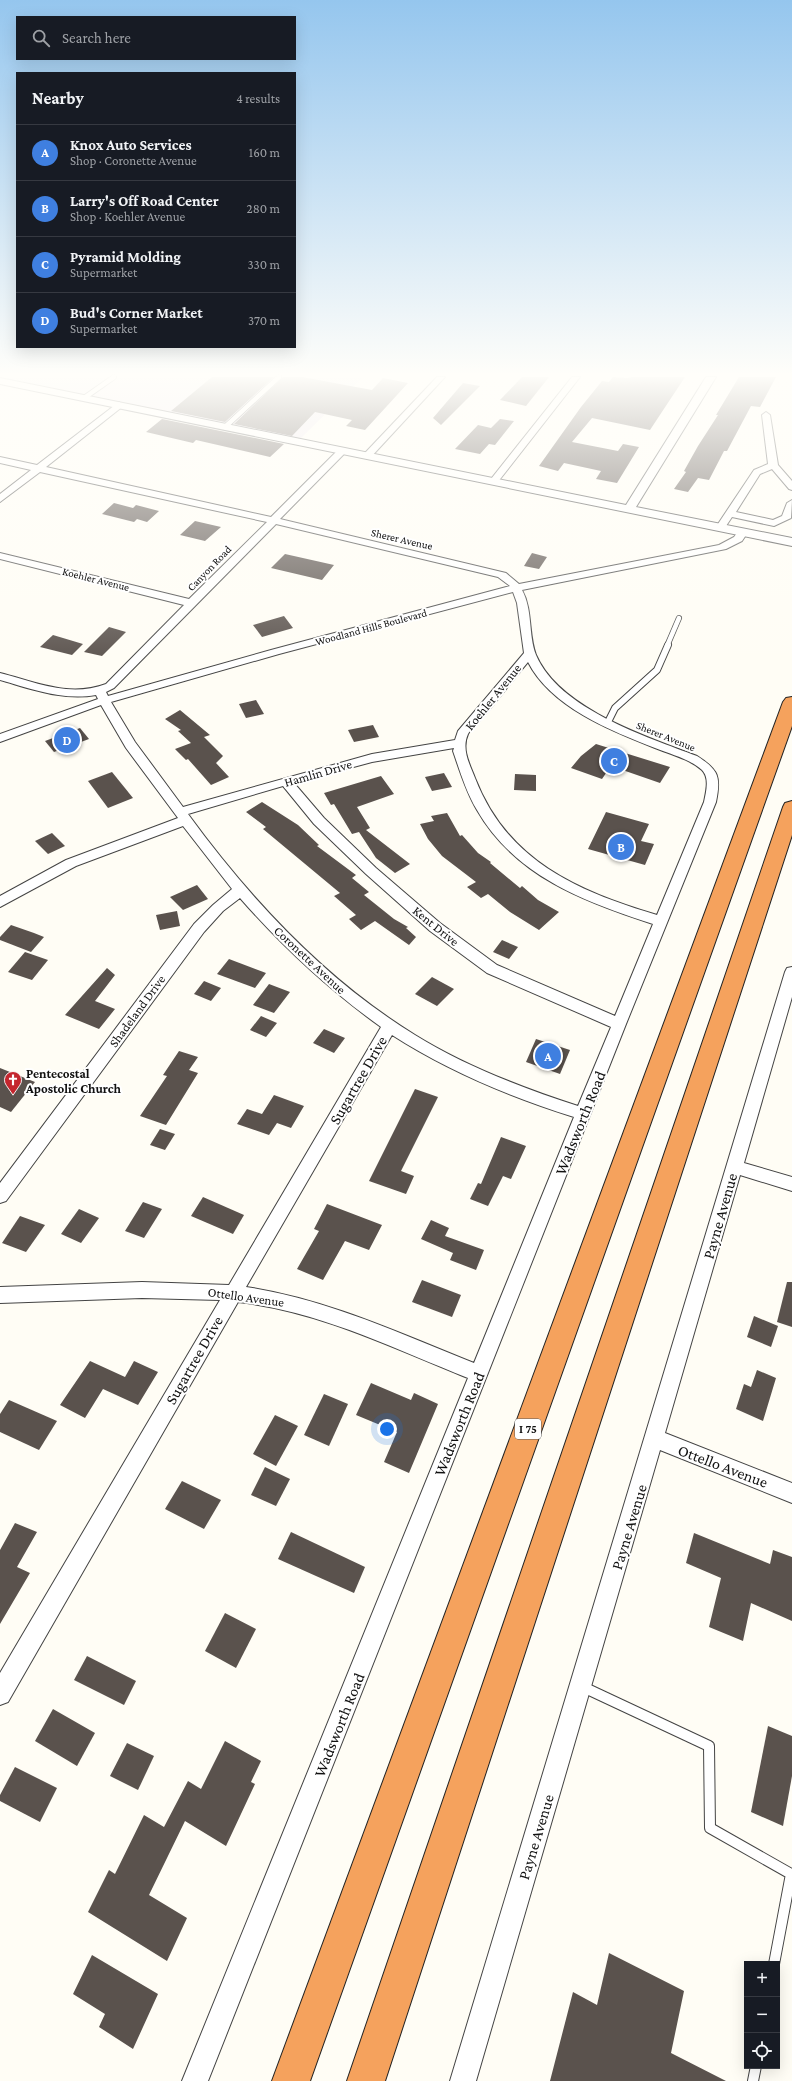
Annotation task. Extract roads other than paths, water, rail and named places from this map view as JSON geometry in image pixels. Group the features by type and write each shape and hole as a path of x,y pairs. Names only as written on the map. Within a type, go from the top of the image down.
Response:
{"highway":[{"name":"I 75","path":"292,2081 792,702"},
{"path":"366,2081 792,807"}],"street":[{"path":"0,499 32,474"},
{"name":"Sherer Avenue","path":"62,474 272,520 502,574 509,578 514,583 516,588 522,607 529,654 535,664 559,692 575,706 607,724 694,759 706,767"},
{"name":"Canyon Road","path":"97,698 115,682 319,474"},
{"path":"455,474 792,542"},
{"path":"494,482 500,474"},
{"path":"629,509 651,474"},
{"path":"721,527 731,514 756,474"},
{"path":"781,474 792,487"},
{"path":"731,514 774,523 786,518 792,503"},
{"name":"Woodland Hills Boulevard","path":"0,738 97,698 516,588 722,547 738,539 744,532"},
{"name":"Koehler Avenue","path":"0,556 191,603"},
{"name":"Koehler Avenue","path":"529,654 462,734 459,743 459,751 483,810 509,845 541,872 586,896 613,907 661,921"},
{"name":"Coronette Avenue","path":"0,676 72,695 97,698 182,816 240,890 304,958 389,1026 446,1058 492,1081 533,1098 583,1114"},
{"name":"Hamlin Drive","path":"0,902 72,863 182,816 286,781 324,770 372,758 459,743"},
{"name":"Wadsworth Road","path":"195,2081 480,1374 619,1024 710,802 714,781 706,767"},
{"name":"Kent Drive","path":"286,781 319,821 371,871 435,927 492,969 619,1024"},
{"name":"Shadeland Drive","path":"0,1196 199,928 218,908 240,890"},
{"name":"Payne Avenue","path":"463,2081 655,1439 792,972"},
{"name":"Sugartree Drive","path":"0,1694 389,1026"},
{"path":"735,1167 792,1184"},
{"name":"Ottello Avenue","path":"0,1295 72,1291 191,1290 233,1293 260,1297 303,1307 342,1320 480,1374"},
{"name":"Ottello Avenue","path":"655,1439 792,1493"}],"lane":[{"path":"607,724 615,708 657,670 679,618"},
{"path":"581,1686 709,1746 710,1828 791,1874 775,1961"},
{"path":"754,2081 756,2069"}],"place":[{"name":"Bud's Corner Market","path":"67,740"},
{"name":"Pyramid Molding","path":"614,761"},
{"name":"Larry's Off Road Center","path":"621,847"},
{"name":"Knox Auto Services","path":"548,1056"},
{"name":"Pentecostal Apostolic Church","path":"13,1095"}]}
